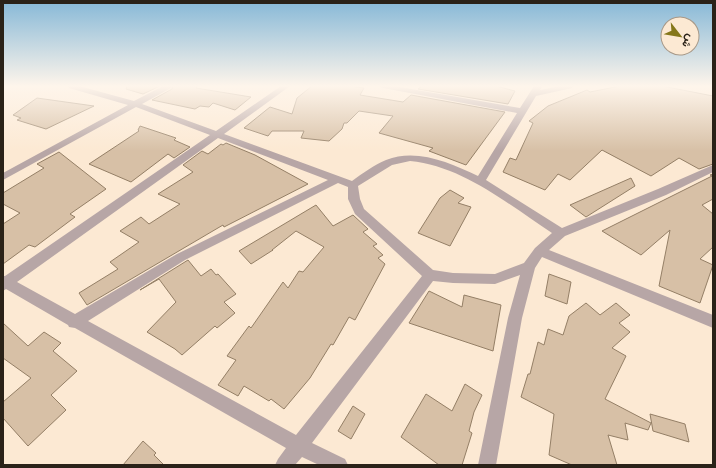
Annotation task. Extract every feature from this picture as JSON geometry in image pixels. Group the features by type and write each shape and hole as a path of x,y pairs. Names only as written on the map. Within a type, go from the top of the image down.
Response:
{"street":[{"path":"3,177 127,108"},
{"path":"145,108 353,185"},
{"path":"255,108 4,283 297,445 339,465"},
{"path":"503,108 521,111"},
{"path":"480,181 523,108"},
{"path":"353,185 381,167 401,159 426,161 447,167 480,181 561,233"},
{"path":"487,465 515,318 529,267 539,251 561,233 662,192 713,168"},
{"path":"74,322 181,256 338,179"},
{"path":"353,185 354,199 359,211 430,275 453,278 495,279 529,267"},
{"path":"539,251 713,322"},
{"path":"284,465 297,445 430,275"}],"building":[{"path":"23,108 90,108 46,129 17,120 21,118 13,115"},
{"path":"228,108 238,108 235,110"},
{"path":"269,108 292,114 294,108 482,108 505,112 466,165 429,151 433,148 379,133 393,116 359,111 347,123 344,123 342,129 329,141 301,138 304,131 272,131 268,136 244,128"},
{"path":"546,108 713,108 713,164 699,169 679,158 651,176 602,150 570,180 558,174 545,190 503,172 510,158 516,160 533,123 529,121"},
{"path":"140,126 176,138 174,140 190,147 174,158 168,154 131,182 89,164 139,131"},
{"path":"226,143 255,155 308,184 224,227 223,225 87,305 79,293 118,269 110,262 139,242 120,231 141,217 149,224 180,204 158,194 193,172 183,165 202,151 208,154 221,144 223,145"},
{"path":"59,152 106,189 70,214 75,217 35,247 29,245 3,264 3,224 20,213 3,204 3,193 44,168 37,164"},
{"path":"713,174 713,199 702,205 713,214 713,247 700,259 713,265 700,303 659,286 670,230 641,255 602,231 712,176 710,175"},
{"path":"631,178 635,186 586,217 570,205"},
{"path":"450,190 464,198 458,203 471,207 450,246 418,233 440,198"},
{"path":"316,205 333,226 353,215 368,229 363,232 377,244 373,246 383,255 378,258 385,264 355,320 349,317 333,345 331,344 310,378 284,409 271,399 269,401 244,386 238,396 218,385 236,360 227,356 249,326 251,328 283,282 288,288 299,271 303,272 324,247 296,231 273,250 251,264 239,251"},
{"path":"188,260 201,276 211,269 216,275 218,274 236,294 224,302 235,313 217,328 215,326 182,355 147,332 176,302 159,279 140,290"},
{"path":"549,274 571,282 567,304 545,296"},
{"path":"429,291 462,307 464,295 501,305 493,351 409,323"},
{"path":"586,303 600,315 616,303 630,315 619,323 630,332 612,348 626,356 605,399 651,423 648,430 625,423 628,440 608,435 617,465 572,465 549,455 554,414 521,397 528,374 530,374 538,342 544,345 548,329 563,335 569,316"},
{"path":"3,323 28,346 44,332 61,343 53,351 77,371 51,395 66,410 28,446 3,418 3,402 31,378 3,358"},
{"path":"465,384 482,395 474,412 469,431 472,433 462,465 439,465 401,437 426,394 452,411"},
{"path":"353,406 365,414 351,439 338,431"},
{"path":"650,414 685,424 689,442 653,431"},
{"path":"143,441 156,453 154,455 164,465 123,465"}]}
